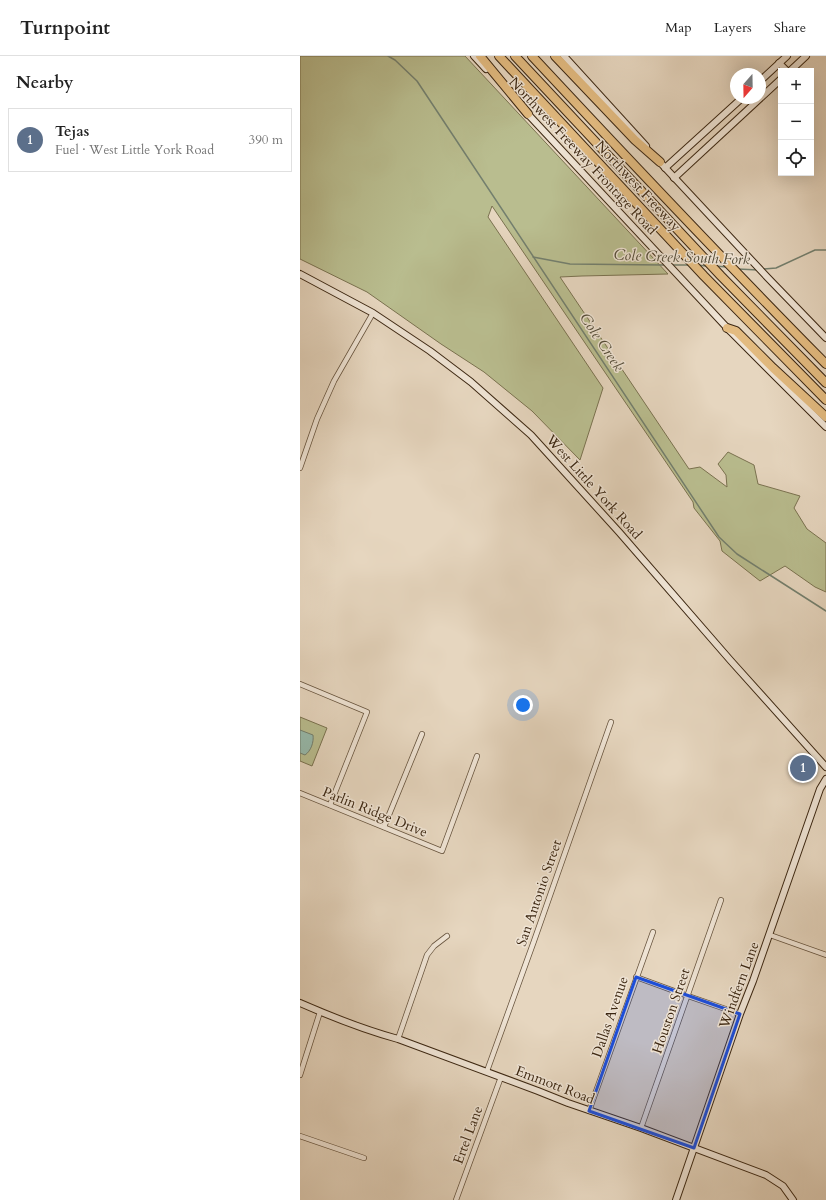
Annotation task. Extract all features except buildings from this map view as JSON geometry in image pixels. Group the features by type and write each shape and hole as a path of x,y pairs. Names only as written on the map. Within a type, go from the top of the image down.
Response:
{"highway":[{"path":"480,56 528,114"},
{"name":"Northwest Freeway","path":"499,56 704,276 826,400"},
{"path":"515,56 721,276 826,383"},
{"name":"Northwest Freeway","path":"532,56 643,176 826,364"},
{"path":"555,56 636,140 660,162"},
{"path":"727,328 736,331 826,417"}],"main road":[{"name":"Northwest Freeway Frontage Road","path":"474,56 727,328 826,427"},
{"path":"564,56 752,262 826,338"},
{"path":"766,76 787,56"},
{"path":"792,68 806,56"},
{"path":"780,63 785,68"},
{"path":"674,178 778,82"},
{"path":"666,168 735,104"},
{"path":"723,115 732,124"},
{"name":"West Little York Road","path":"300,274 373,313 430,350 471,382 531,435 615,527 731,661 826,767"},
{"name":"Windfern Lane","path":"676,1200 820,789 826,779"},
{"name":"Emmott Road","path":"300,1003 320,1012 487,1071 589,1111 641,1128 770,1177 783,1186 793,1200"}],"street":[{"path":"300,468 333,383 373,313"},
{"path":"300,684 367,712 330,805"},
{"name":"San Antonio Street","path":"487,1071 537,934 611,722"},
{"path":"384,827 422,734"},
{"name":"Parlin Ridge Drive","path":"300,793 442,851 477,756"},
{"name":"Houston Street","path":"641,1128 721,900"},
{"name":"Dallas Avenue","path":"589,1111 653,932"},
{"path":"770,935 826,954"},
{"path":"398,1039 427,955 434,946 447,936"},
{"path":"636,977 740,1014"},
{"path":"300,1075 320,1012"},
{"name":"Ertel Lane","path":"456,1200 501,1077"},
{"path":"300,1136 364,1158"}],"highlighted area":[{"path":"636,977 740,1014 694,1148 589,1111"}],"shaded area":[{"path":"300,56 465,56 668,274 560,277 689,469 700,467 727,487 726,475 718,464 728,452 754,465 758,484 800,496 794,508 807,529 826,543 826,592 815,587 785,566 760,581 722,551 720,541 694,508 693,502 492,206 488,217 603,388 580,460 532,411 484,372 367,292 300,259"},
{"path":"300,717 327,728 312,766 300,761"},
{"path":"300,730 313,735 312,746 305,755 300,753"}],"waterway":[{"name":"Cole Creek","path":"388,56 395,60 417,81 719,537 737,554 826,611"},
{"name":"Cole Creek South Fork","path":"764,269 776,268 815,250 826,250"},
{"name":"Cole Creek South Fork","path":"533,257 570,264 664,265"},
{"name":"Cole Creek South Fork","path":"672,265 690,265"},
{"name":"Cole Creek South Fork","path":"698,265 706,266"},
{"name":"Cole Creek South Fork","path":"716,266 726,267"},
{"name":"Cole Creek South Fork","path":"738,269 758,270"}],"place":[{"name":"Tejas","path":"803,768"}]}
